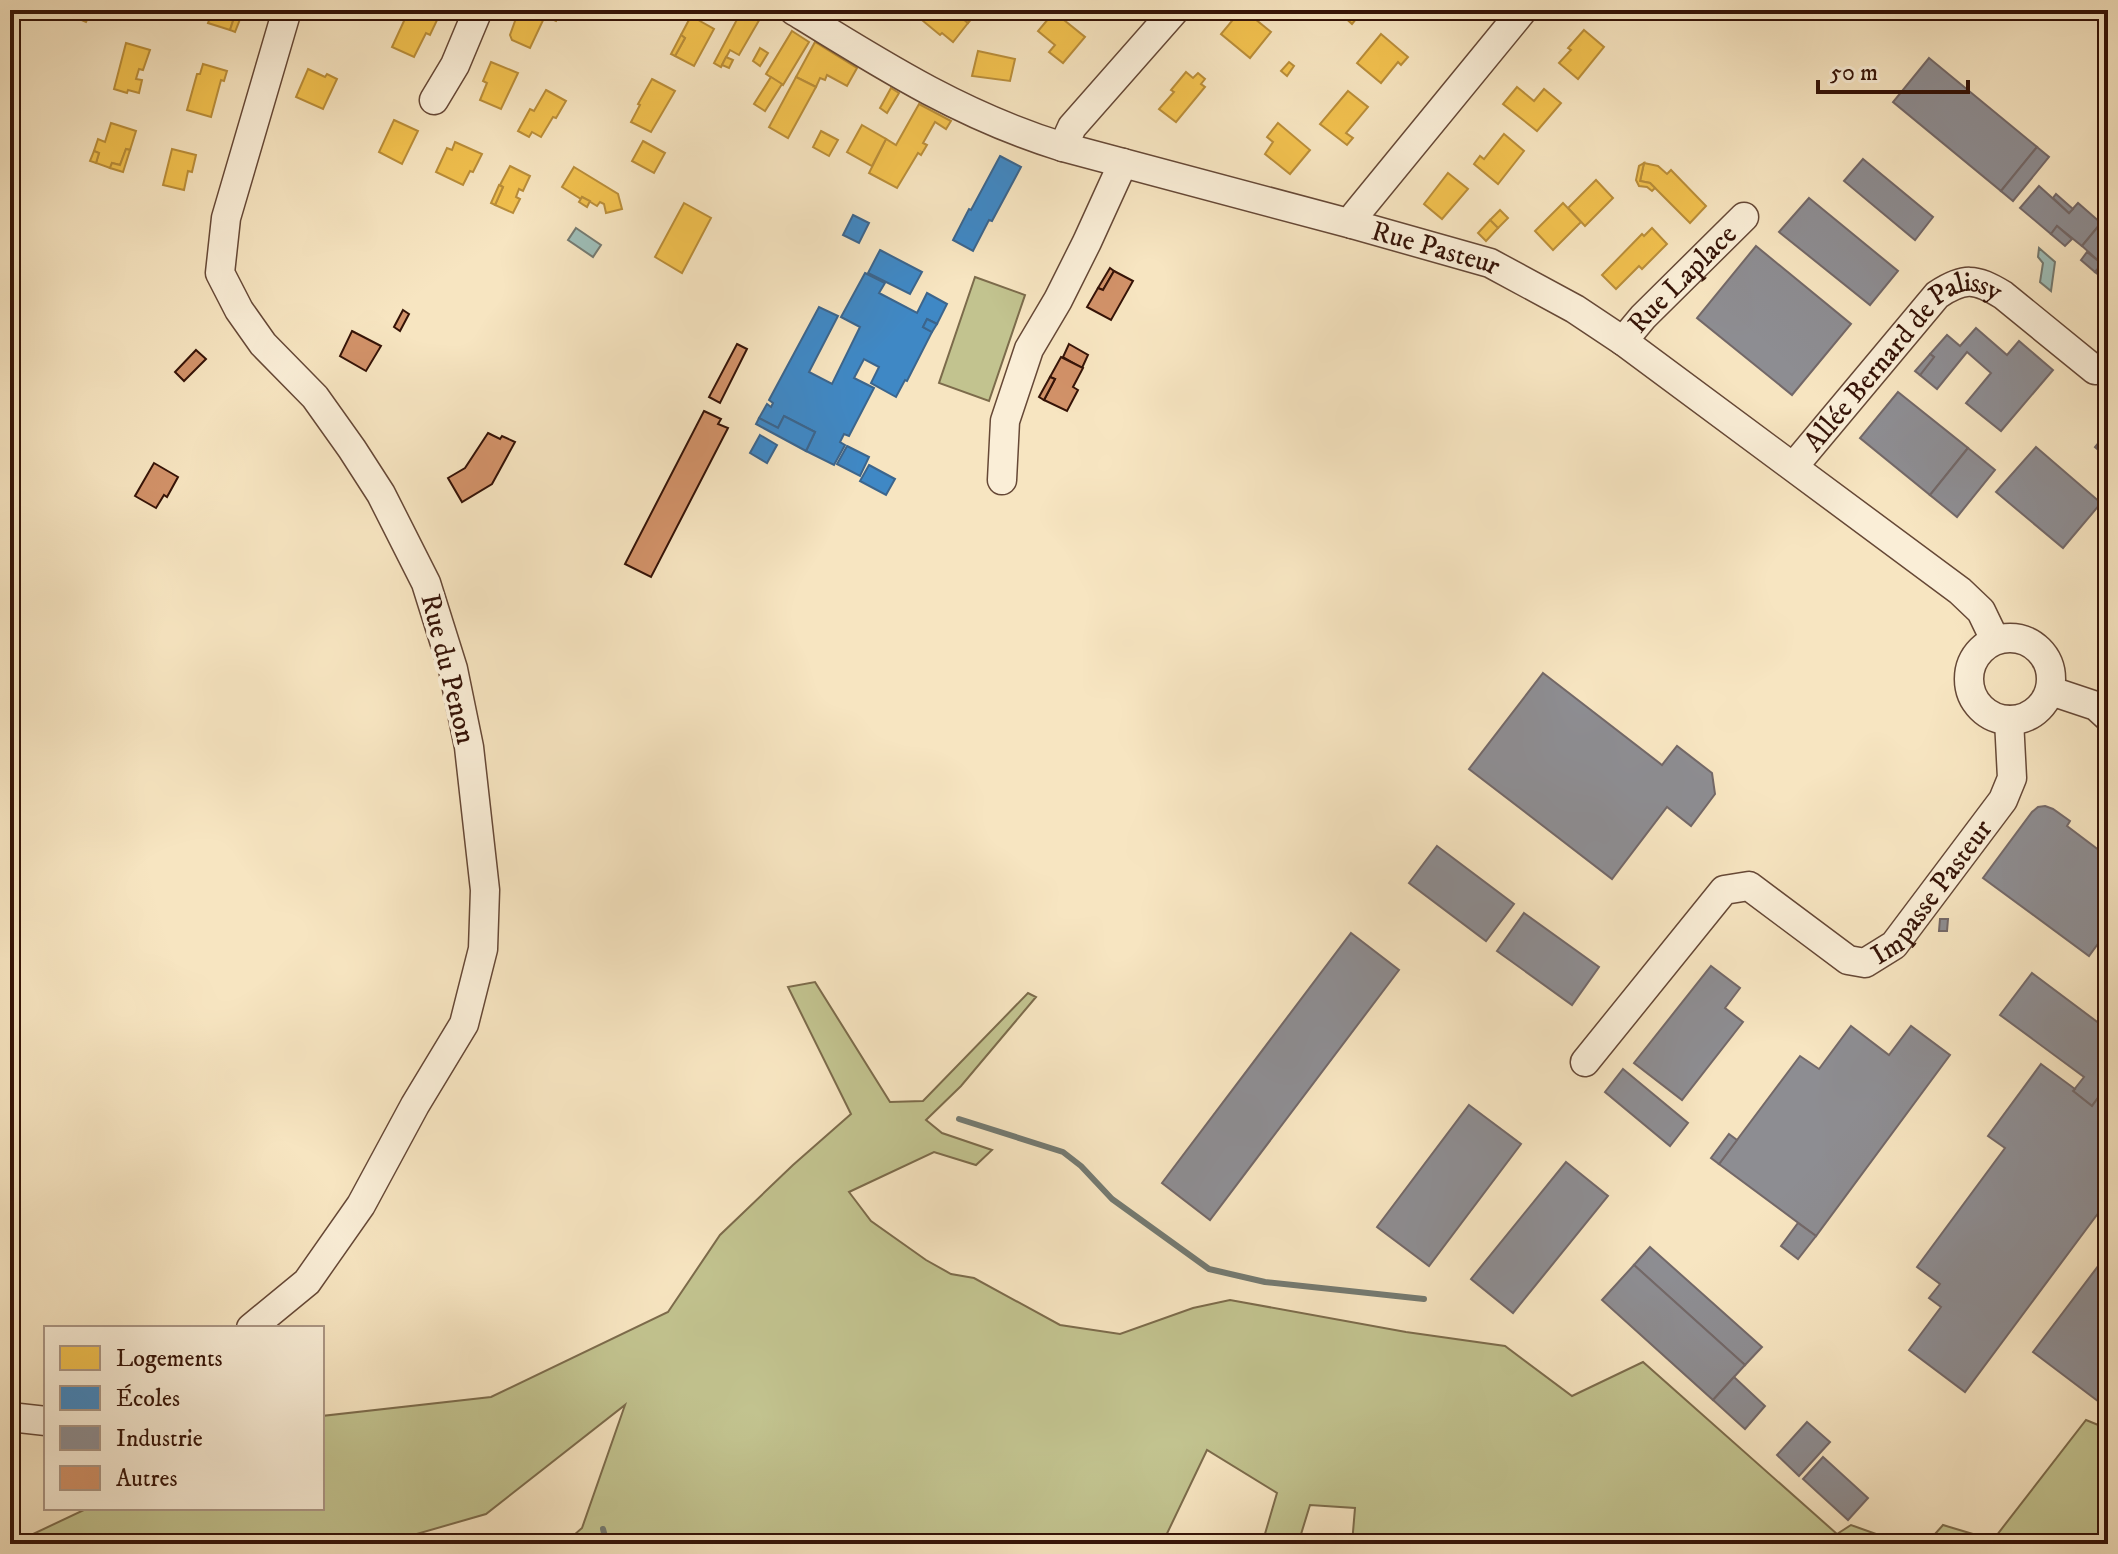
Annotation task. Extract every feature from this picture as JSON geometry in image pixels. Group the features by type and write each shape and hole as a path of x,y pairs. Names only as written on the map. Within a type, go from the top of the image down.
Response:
{"street":[{"name":"Rue du Penon","path":"253,1326 307,1282 361,1205 415,1105 464,1024 483,949 485,890 469,747 453,669 426,583 381,494 352,449 315,397 263,344 239,310 220,273 226,218 287,10"},
{"path":"434,100 455,65 478,10"},
{"name":"Rue Pasteur","path":"793,10 881,65 961,108 1017,132 1490,263 1575,309 1623,341 1794,466 1960,591 1981,611 1995,640"},
{"path":"1063,147 1072,127 1175,10"},
{"path":"1352,224 1356,214 1523,10"},
{"path":"1002,480 1005,421 1029,349 1076,265 1123,163"},
{"name":"Rue Laplace","path":"1623,341 1643,317 1744,217"},
{"name":"Allée Bernard de Palissy","path":"1794,466 1937,295 1953,284 1967,281 1996,290 2095,370"},
{"path":"2021,638 2033,644 2050,664 2051,691 2042,706 2027,717 1997,718 1977,704 1971,692 1970,667 1975,656 1995,640 2021,638"},
{"path":"2051,691 2096,706 2108,717"},
{"name":"Impasse Pasteur","path":"1585,1062 1724,890 1749,886 1848,960 1865,963 1894,945 2003,800 2012,778 2009,720"},
{"path":"10,1417 44,1421"}],"green space":[{"path":"975,277 1025,295 989,401 939,383"},
{"path":"815,982 890,1102 923,1101 1028,993 1036,997 961,1086 926,1120 942,1133 992,1150 976,1165 934,1152 849,1192 871,1221 951,1274 974,1278 1060,1325 1120,1334 1193,1308 1230,1300 1406,1332 1505,1346 1572,1396 1643,1362 1837,1534 1851,1525 1904,1544 1352,1544 1355,1508 1310,1505 1298,1544 1262,1544 1277,1493 1207,1450 1162,1544 564,1544 582,1528 625,1405 486,1514 382,1544 12,1544 84,1510 324,1510 324,1416 491,1397 668,1312 720,1235 851,1114 788,987"},
{"path":"2086,1420 2108,1429 2108,1544 1926,1544 1943,1525 1993,1540"}],"water":[{"path":"576,228 601,245 593,257 568,240"},
{"path":"2039,248 2055,262 2051,291 2040,282 2043,263 2038,257"}],"building: Logements":[{"path":"10,10 28,10 24,18 10,13"},
{"path":"64,10 92,10 86,22"},
{"path":"213,10 244,10 242,14 236,12 230,30 208,23"},
{"path":"409,10 422,10 438,18 414,57 392,47"},
{"path":"519,10 561,10 556,21 545,16 530,48 512,40 510,35"},
{"path":"742,10 765,10 739,55 730,50 721,67 714,63"},
{"path":"896,10 953,10 968,23 953,42 911,11 905,17"},
{"path":"965,10 979,10 968,23 960,16"},
{"path":"1241,10 1271,32 1250,58 1221,34"},
{"path":"1347,10 1363,10 1357,18"},
{"path":"1347,10 1357,18 1352,24 1342,15"},
{"path":"1391,10 1410,10 1403,19"},
{"path":"1601,10 1620,10 1613,19"},
{"path":"236,12 242,14 235,32 230,30"},
{"path":"1054,12 1085,37 1063,63 1049,52 1055,45 1038,31"},
{"path":"691,16 714,29 694,66 675,56 685,38 681,35"},
{"path":"1584,30 1604,47 1578,79 1559,63"},
{"path":"792,31 809,42 783,85 766,74"},
{"path":"1381,34 1408,57 1401,65 1398,62 1381,83 1357,63"},
{"path":"681,35 685,38 675,56 671,54"},
{"path":"815,42 857,68 847,86 827,75 825,80 820,78 816,87 796,77"},
{"path":"126,43 150,50 136,79 142,80 139,93 114,89"},
{"path":"760,48 768,53 760,66 753,61"},
{"path":"978,51 1015,59 1010,81 972,76"},
{"path":"726,57 733,60 729,68 722,65"},
{"path":"491,62 518,73 501,109 480,100 487,83 483,81"},
{"path":"1289,62 1294,66 1287,76 1281,71"},
{"path":"203,64 227,71 224,81 221,80 211,117 187,110"},
{"path":"308,69 337,79 323,109 296,97"},
{"path":"1186,72 1193,78 1198,73 1205,79 1201,84 1205,87 1176,122 1159,109"},
{"path":"771,77 782,84 765,111 754,104"},
{"path":"796,77 816,87 788,138 769,127"},
{"path":"652,79 675,91 651,132 631,122"},
{"path":"1517,87 1534,101 1544,89 1561,103 1537,131 1503,104"},
{"path":"891,88 899,93 887,113 880,108"},
{"path":"546,90 566,101 541,137 532,132 529,137 518,131 530,109 534,111"},
{"path":"1348,91 1368,107 1346,133 1353,138 1347,145 1320,124"},
{"path":"919,104 951,121 946,129 935,122 923,143 927,145 921,155 918,153 897,188 869,173 886,139 896,145"},
{"path":"394,120 418,131 402,164 379,152"},
{"path":"111,123 136,131 130,150 126,149 120,165 112,163 110,168 96,163 99,153 94,151 98,139 105,142"},
{"path":"1278,123 1310,150 1290,174 1265,154 1273,142 1267,137"},
{"path":"862,125 886,139 872,166 847,152"},
{"path":"821,131 838,140 829,156 813,147"},
{"path":"1504,134 1524,151 1498,184 1474,164 1480,156 1484,159"},
{"path":"643,141 665,153 654,173 632,161"},
{"path":"455,142 482,154 463,185 436,172 447,148 452,150"},
{"path":"126,149 130,150 123,172 110,168 112,163 120,165"},
{"path":"172,149 196,155 184,190 163,185"},
{"path":"94,151 99,153 96,163 90,161"},
{"path":"1644,163 1658,166 1667,174 1671,170 1706,206 1690,223 1650,183 1640,181"},
{"path":"1644,163 1640,181 1650,183 1655,188 1652,191 1639,186 1636,180 1639,166"},
{"path":"510,166 530,176 523,191 519,189 516,197 520,199 513,213 495,205 503,187 500,185"},
{"path":"574,167 618,194 622,209 606,213 604,204 600,202 597,206 562,187"},
{"path":"1448,173 1468,189 1442,219 1424,204"},
{"path":"1596,180 1613,198 1585,226 1568,208"},
{"path":"499,185 503,187 495,205 491,203"},
{"path":"582,197 590,201 587,207 579,202"},
{"path":"684,203 711,218 682,273 655,257"},
{"path":"1563,203 1581,222 1553,250 1535,231"},
{"path":"1500,210 1508,218 1498,228 1490,220"},
{"path":"1490,220 1498,228 1486,241 1478,233"},
{"path":"1652,228 1667,244 1616,289 1602,275 1642,234 1644,236"}],"building: Écoles":[{"path":"1000,156 1021,167 973,251 953,240"},
{"path":"853,215 869,223 859,243 843,235"},
{"path":"880,250 922,272 910,294 868,273"},
{"path":"865,273 885,283 879,293 917,313 927,293 947,304 937,324 927,319 923,327 932,332 896,397 871,383 879,367 864,359 854,378 874,388 849,436 844,434 840,442 845,445 834,465 806,451 815,432 784,416 778,428 759,418 767,404 771,407 773,403 769,400 819,307 838,316 809,372 832,384 860,327 841,317"},
{"path":"927,319 937,324 932,332 923,327"},
{"path":"784,416 815,432 806,451 756,424 759,418 778,428"},
{"path":"760,435 777,445 767,463 750,453"},
{"path":"847,446 869,457 860,476 837,464"},
{"path":"869,465 895,479 886,495 860,481"}],"building: Industrie":[{"path":"1929,58 2037,147 2001,191 1893,102"},
{"path":"2037,147 2049,157 2013,201 2001,191"},
{"path":"1863,159 1933,217 1915,240 1844,181"},
{"path":"2039,186 2069,213 2078,203 2101,223 2082,246 2057,226 2051,234 2020,208"},
{"path":"2056,194 2073,209 2069,213 2053,198"},
{"path":"1809,198 1898,271 1870,305 1779,232"},
{"path":"2101,223 2108,229 2108,282 2095,272 2102,264 2082,246"},
{"path":"2057,226 2072,239 2065,246 2051,234"},
{"path":"1756,246 1851,324 1792,395 1697,318"},
{"path":"2087,252 2102,264 2095,272 2081,260"},
{"path":"1976,328 2007,355 2019,341 2053,370 2001,431 1966,403 1991,373 1967,352 1937,389 1920,375 1934,357 1930,354 1947,335 1960,346"},
{"path":"1930,354 1934,357 1920,375 1915,371"},
{"path":"1898,392 1968,448 1930,495 1860,438"},
{"path":"2108,431 2108,458 2095,447"},
{"path":"2036,447 2101,503 2063,548 1996,492"},
{"path":"1968,448 1995,470 1957,517 1930,495"},
{"path":"1543,673 1662,765 1677,746 1712,773 1715,794 1691,826 1667,807 1612,879 1469,769"},
{"path":"2045,806 2070,821 2067,826 2108,857 2108,930 2089,956 1983,878 2032,812"},
{"path":"1437,846 1514,904 1486,941 1409,883"},
{"path":"1524,913 1599,967 1572,1005 1497,951"},
{"path":"1940,919 1948,919 1947,931 1939,931"},
{"path":"1351,933 1399,970 1210,1220 1162,1183"},
{"path":"1711,966 1740,988 1725,1008 1743,1022 1682,1100 1634,1063"},
{"path":"2032,973 2108,1030 2108,1084 2092,1106 2073,1091 2084,1077 2000,1015"},
{"path":"1851,1026 1889,1055 1911,1026 1950,1055 1816,1236 1719,1164 1800,1056 1819,1069"},
{"path":"2041,1064 2092,1106 2108,1084 2108,1200 1965,1392 1909,1350 1941,1307 1929,1298 1940,1284 1917,1267 2005,1148 1988,1136"},
{"path":"1623,1069 1688,1123 1670,1146 1605,1092"},
{"path":"1469,1105 1521,1144 1429,1266 1377,1227"},
{"path":"1729,1134 1737,1140 1719,1164 1711,1158"},
{"path":"1566,1162 1608,1196 1513,1313 1471,1279"},
{"path":"1798,1223 1816,1236 1798,1259 1781,1246"},
{"path":"1650,1247 1762,1347 1745,1365 1634,1265"},
{"path":"2108,1253 2108,1407 2107,1408 2033,1352"},
{"path":"1634,1265 1745,1365 1713,1400 1602,1300"},
{"path":"1734,1377 1765,1406 1745,1429 1713,1400"},
{"path":"1807,1422 1830,1442 1799,1476 1777,1455"},
{"path":"1823,1457 1868,1498 1848,1520 1803,1479"}],"building: Autres":[{"path":"1110,268 1114,271 1103,290 1098,288"},
{"path":"1114,271 1133,281 1111,320 1087,307 1098,288 1103,290"},
{"path":"403,310 409,314 400,331 394,327"},
{"path":"352,331 381,346 366,371 340,356"},
{"path":"737,344 747,349 720,403 709,397"},
{"path":"1069,344 1088,355 1082,368 1063,357"},
{"path":"196,350 206,359 184,381 175,372"},
{"path":"1061,357 1083,368 1073,387 1078,390 1067,411 1044,400 1055,379 1050,377"},
{"path":"1050,377 1055,379 1044,400 1039,397"},
{"path":"704,411 721,419 718,424 728,428 651,577 625,564"},
{"path":"488,433 515,442 492,484 462,502 448,478 465,468"},
{"path":"154,463 178,477 167,497 164,495 156,508 135,496"}],"waterway":[{"path":"959,1119 1063,1152 1112,1199 1209,1269 1265,1282 1424,1299"},
{"path":"603,1529 607,1544"}]}
